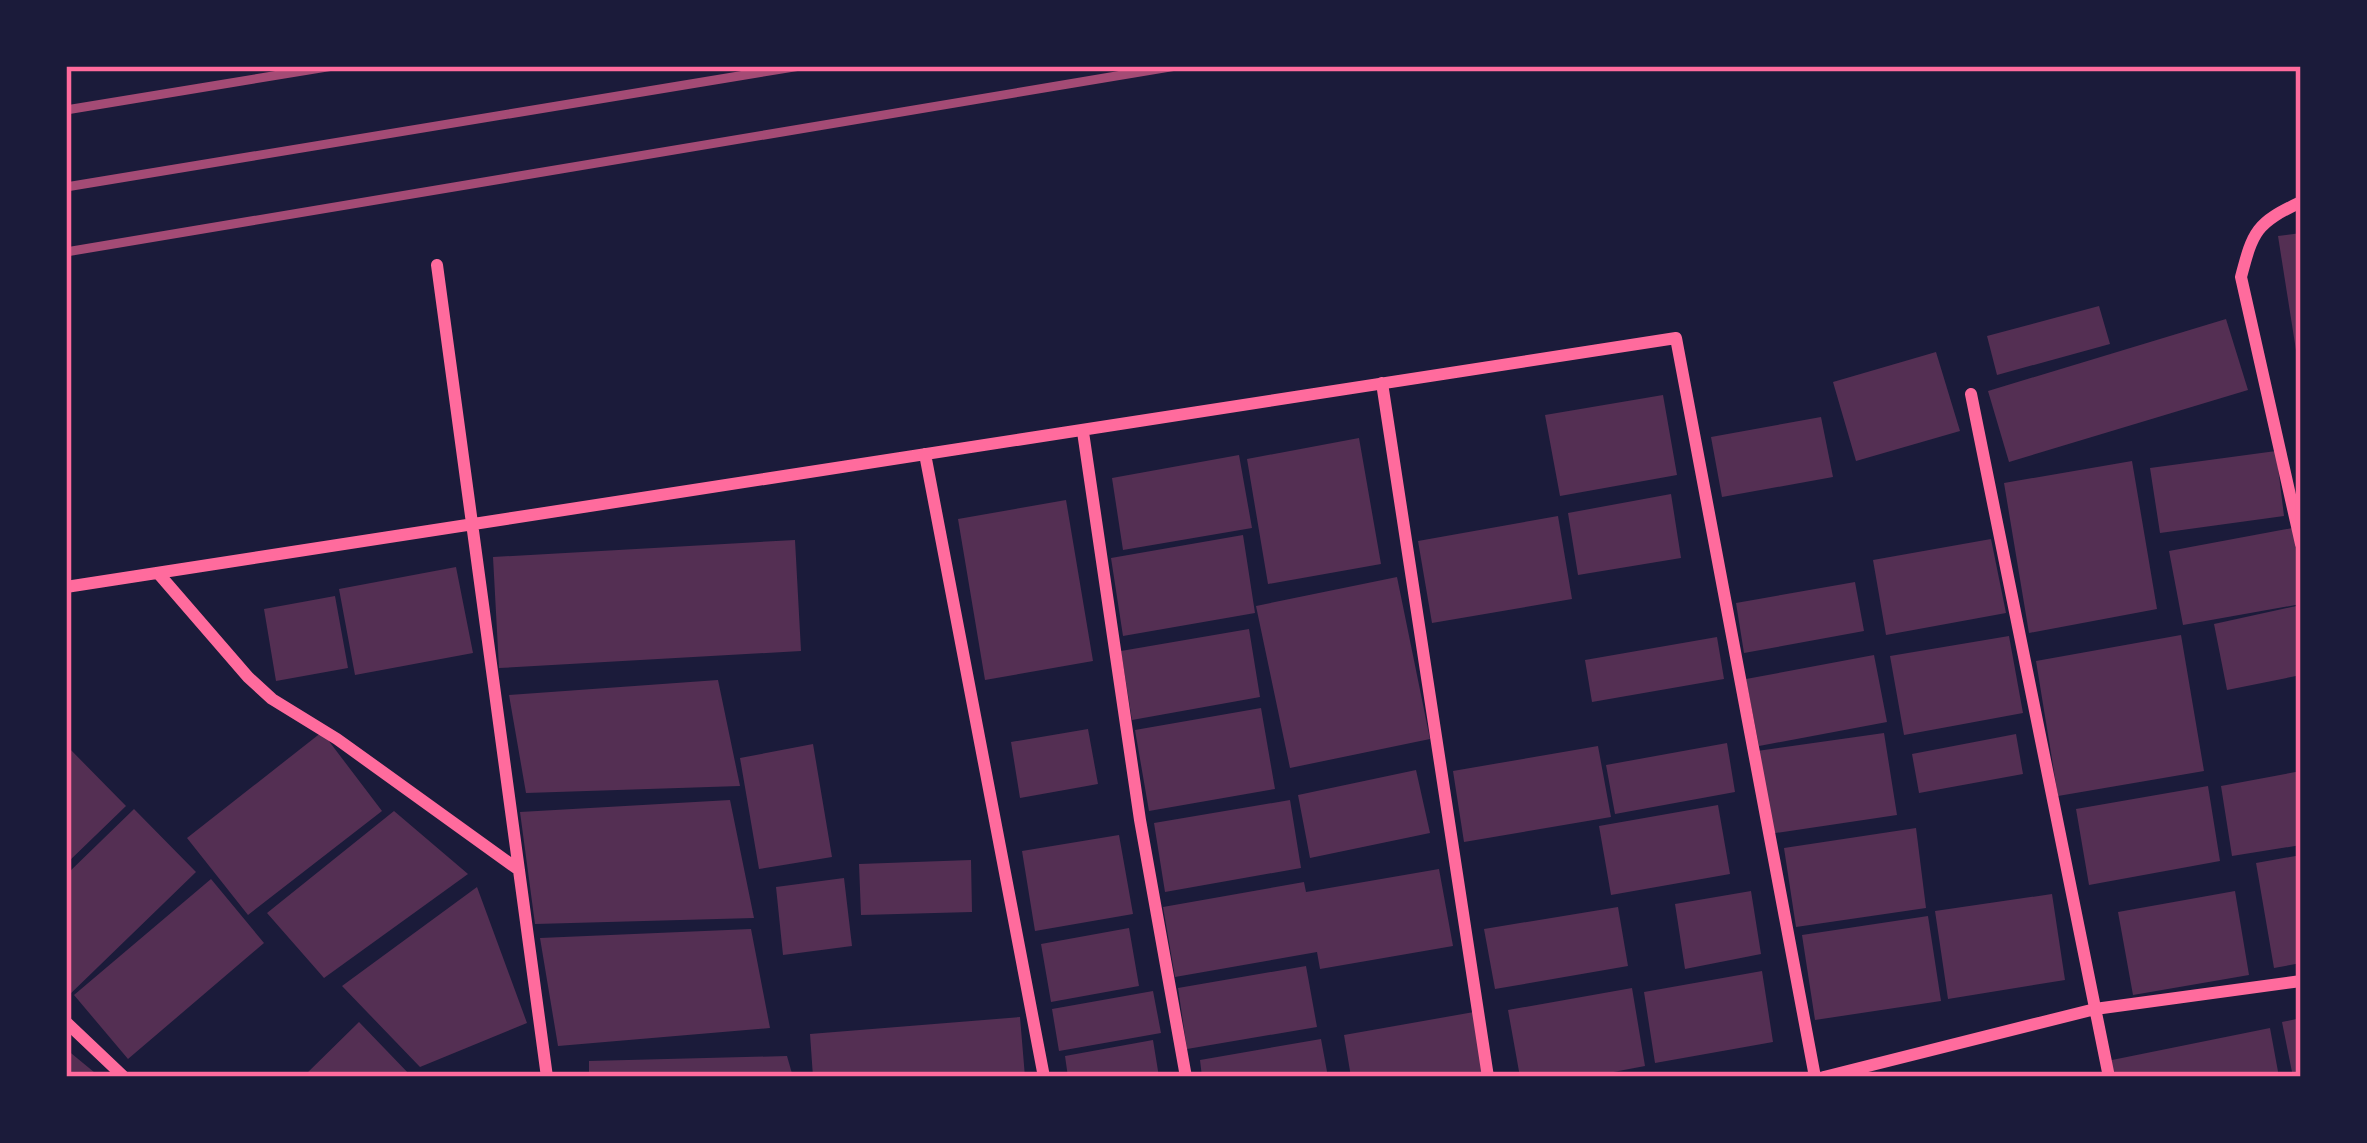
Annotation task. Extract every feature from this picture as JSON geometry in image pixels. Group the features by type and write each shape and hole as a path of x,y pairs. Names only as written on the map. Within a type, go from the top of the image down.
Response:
{"street":[{"path":"2301,202 2274,215 2252,236 2241,278 2301,544"},
{"path":"437,265 547,1077"},
{"path":"66,587 1676,338 1815,1077"},
{"path":"1382,383 1488,1077"},
{"path":"1971,394 2109,1077"},
{"path":"1083,432 1140,820 1186,1077"},
{"path":"925,454 1044,1077"},
{"path":"158,573 272,699 519,870"},
{"path":"1824,1077 2095,1009 2301,981"},
{"path":"66,1022 124,1077"}],"building":[{"path":"2301,233 2301,363 2298,363 2278,236"},
{"path":"2099,306 2110,344 1997,375 1987,336"},
{"path":"2226,319 2248,390 2009,462 1988,391"},
{"path":"1936,352 1960,431 1856,461 1833,382"},
{"path":"1663,395 1677,475 1560,496 1545,415"},
{"path":"1821,417 1833,477 1722,497 1711,437"},
{"path":"1359,438 1381,564 1268,584 1247,459"},
{"path":"2276,451 2284,516 2160,533 2150,468"},
{"path":"1239,455 1252,528 1123,550 1112,478"},
{"path":"2132,461 2157,609 2029,633 2004,483"},
{"path":"1671,494 1681,558 1578,575 1568,513"},
{"path":"1066,500 1093,661 985,680 958,519"},
{"path":"1558,516 1572,599 1432,623 1418,541"},
{"path":"2298,527 2301,604 2183,625 2169,551"},
{"path":"1243,535 1255,613 1123,636 1111,558"},
{"path":"1991,539 2006,613 1886,635 1873,560"},
{"path":"795,540 801,651 499,668 493,557"},
{"path":"456,567 473,653 355,675 339,589"},
{"path":"1397,577 1430,739 1290,768 1256,606"},
{"path":"1855,582 1864,631 1744,653 1736,603"},
{"path":"335,596 348,668 276,681 264,609"},
{"path":"2301,605 2301,675 2227,690 2214,624"},
{"path":"1249,629 1260,697 1132,720 1121,651"},
{"path":"2181,635 2204,771 2058,796 2036,661"},
{"path":"2009,636 2023,713 1904,735 1890,656"},
{"path":"1717,637 1724,679 1592,702 1585,660"},
{"path":"1874,655 1887,722 1759,746 1746,679"},
{"path":"718,680 740,786 526,793 509,695"},
{"path":"1261,708 1275,789 1149,811 1135,730"},
{"path":"1088,729 1098,784 1020,798 1011,742"},
{"path":"322,732 382,811 248,915 187,838"},
{"path":"1884,733 1897,815 1769,834 1757,751"},
{"path":"2016,734 2023,774 1919,793 1912,754"},
{"path":"1727,743 1735,792 1615,814 1606,765"},
{"path":"813,744 832,857 759,869 740,758"},
{"path":"66,745 126,806 66,864"},
{"path":"1598,746 1611,817 1464,842 1453,771"},
{"path":"1416,770 1430,833 1310,858 1298,795"},
{"path":"2301,771 2301,845 2232,856 2221,786"},
{"path":"2208,786 2220,861 2089,885 2076,809"},
{"path":"730,800 754,918 535,924 520,812"},
{"path":"1290,800 1301,868 1165,892 1154,823"},
{"path":"1718,805 1730,874 1611,895 1599,826"},
{"path":"134,809 196,872 66,998 66,875"},
{"path":"394,811 468,874 324,978 267,913"},
{"path":"1916,828 1926,908 1796,927 1784,848"},
{"path":"1119,835 1133,914 1035,931 1022,851"},
{"path":"2301,855 2301,963 2274,968 2256,863"},
{"path":"971,860 972,912 861,915 859,864"},
{"path":"1439,869 1453,946 1320,969 1317,952 1175,977 1163,907 1304,882 1306,892"},
{"path":"844,878 852,946 783,955 776,887"},
{"path":"211,879 264,943 128,1059 74,995"},
{"path":"477,887 527,1023 420,1067 342,986"},
{"path":"1751,891 1761,954 1685,969 1675,904"},
{"path":"2235,891 2249,975 2133,995 2118,912"},
{"path":"2052,894 2065,980 1948,999 1935,911"},
{"path":"1618,907 1628,966 1495,989 1484,929"},
{"path":"1928,916 1941,1001 1815,1020 1802,935"},
{"path":"1129,928 1139,986 1051,1002 1041,944"},
{"path":"751,929 770,1028 558,1046 540,938"},
{"path":"1306,966 1317,1027 1187,1049 1178,988"},
{"path":"1762,971 1773,1042 1655,1063 1644,992"},
{"path":"1632,988 1645,1066 1587,1077 1520,1077 1508,1010"},
{"path":"1153,991 1161,1033 1059,1051 1052,1009"},
{"path":"1474,1012 1485,1077 1351,1077 1344,1035"},
{"path":"1020,1017 1025,1077 813,1077 810,1034"},
{"path":"2301,1018 2301,1077 2293,1077 2282,1022"},
{"path":"359,1022 412,1077 303,1077"},
{"path":"2270,1028 2279,1077 2111,1077 2107,1061"},
{"path":"1321,1039 1328,1077 1202,1077 1200,1060"},
{"path":"1153,1040 1159,1077 1068,1077 1065,1056"},
{"path":"66,1049 100,1077 66,1077"},
{"path":"787,1056 793,1077 589,1077 589,1061"}],"railway":[{"path":"66,110 333,66"},
{"path":"66,187 800,66"},
{"path":"66,252 1176,66"}]}
